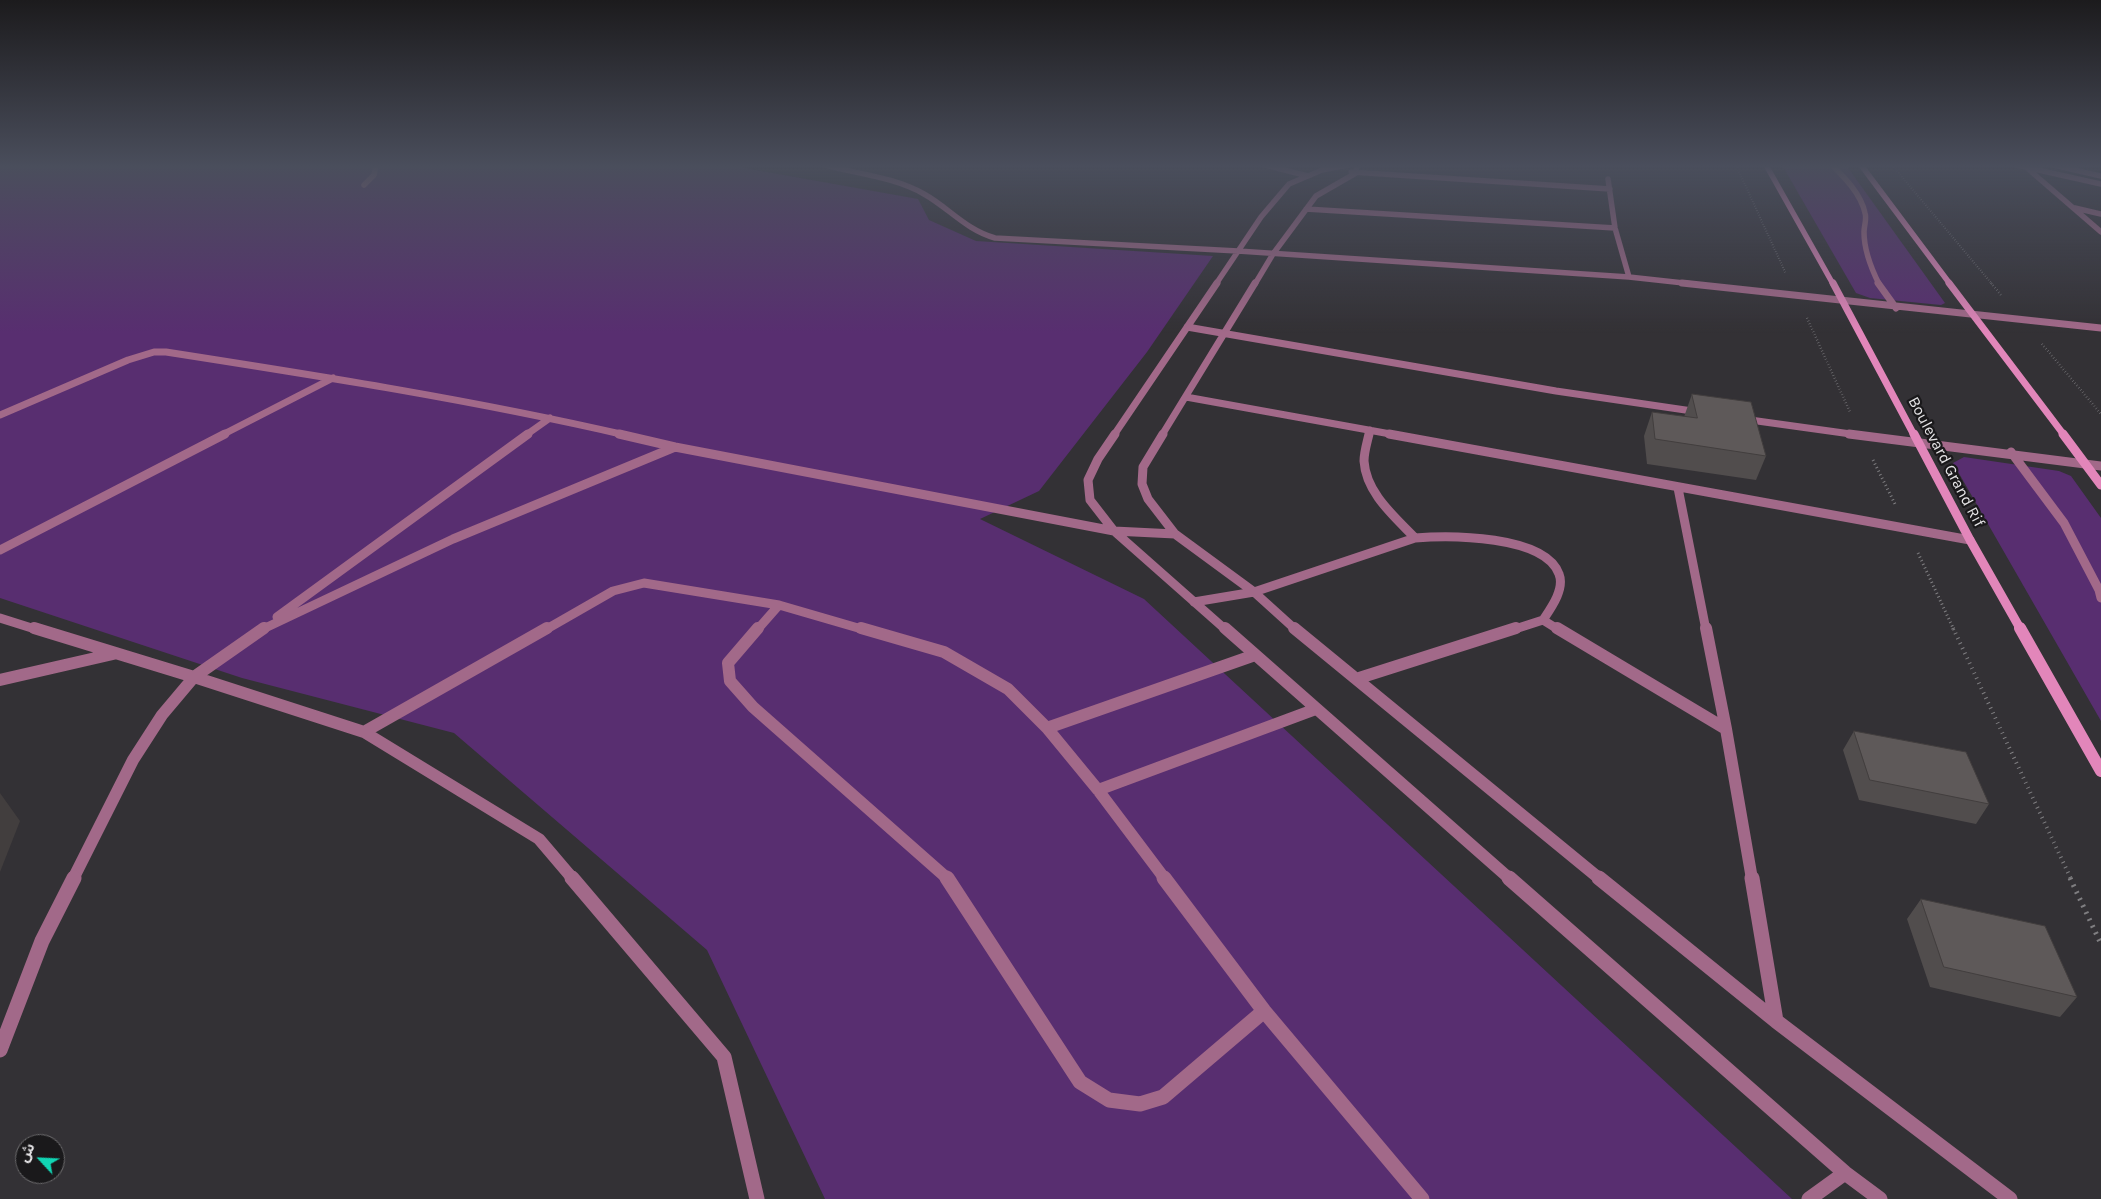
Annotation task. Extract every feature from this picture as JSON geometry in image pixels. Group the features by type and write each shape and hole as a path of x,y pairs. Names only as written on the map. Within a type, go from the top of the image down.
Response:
{"street":[{"path":"959,221 972,231 995,238 1629,277 1842,299 1896,308 2101,328"},
{"path":"1258,221 1098,459 1088,480 1090,500 1114,531 1194,602 1845,1173 1880,1199"},
{"path":"1297,221 1273,254 1143,468 1142,484 1148,499 1175,534 1254,592 1283,620 1776,1021 2010,1199"},
{"path":"1501,221 1616,228"},
{"path":"1615,221 1629,277"},
{"name":"Boulevard Grand Rif","path":"1797,221 1842,299 1970,540 2101,771"},
{"path":"1865,221 1864,234 1866,256 1878,282 1896,308"},
{"path":"1902,221 2101,485"},
{"path":"2088,221 2101,232"},
{"path":"1187,327 1556,391 1703,413"},
{"path":"0,414 128,360 154,352 166,352 333,378 550,418 675,447 1114,531 1175,534"},
{"path":"0,550 333,378"},
{"path":"1186,397 1970,540"},
{"path":"1732,417 1920,444 2011,452 2101,466"},
{"path":"0,1050 42,941 133,760 162,715 194,677 550,418"},
{"path":"1370,430 1364,461 1368,481 1382,502 1415,538"},
{"path":"256,632 453,539 675,447"},
{"path":"2011,452 2064,523 2101,598"},
{"path":"1678,488 1726,729 1776,1021"},
{"path":"1194,602 1254,592 1415,538 1440,535 1473,537 1533,550 1551,560 1559,573 1559,586 1552,607 1543,620 1356,679"},
{"path":"364,732 613,591 630,585 644,584 779,605 944,652 1008,689 1047,728 1098,790 1264,1011 1422,1199"},
{"path":"779,605 728,663 730,682 754,707 945,874 1080,1082 1109,1100 1140,1104 1163,1097 1264,1011"},
{"path":"0,618 194,677 364,732 539,839 724,1057 757,1199"},
{"path":"1543,620 1726,729"},
{"path":"0,680 114,654"},
{"path":"1047,728 1255,655"},
{"path":"1098,790 1316,709"},
{"path":"1809,1199 1845,1173"}],"path":[{"path":"1938,221 2101,414"}],"shaded area":[{"path":"0,221 931,221 976,241 1213,256 1147,352 1039,491 980,519 1144,599 1792,1199 825,1199 707,950 454,733 242,678 0,598"},
{"path":"1814,221 1886,221 1945,303 1941,305 1870,298 1856,293"},
{"path":"1964,457 2059,471 2071,476 2101,518 2101,721 1953,463"}],"building":[{"path":"1692,394 1751,402 1766,456 1655,439 1652,412 1697,418"},
{"path":"1854,731 1966,752 1989,804 1870,780"},
{"path":"1921,899 2045,926 2077,997 1944,967"}]}
